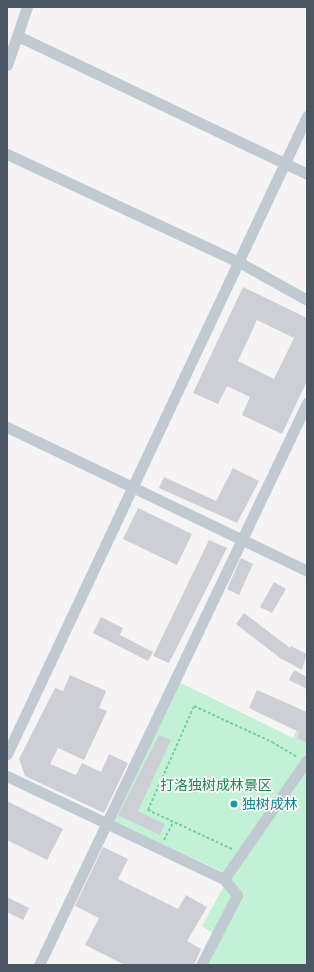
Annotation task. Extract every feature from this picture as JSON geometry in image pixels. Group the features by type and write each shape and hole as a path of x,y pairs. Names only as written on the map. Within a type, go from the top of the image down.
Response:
{"street":[{"path":"7,65 27,7"},
{"path":"18,36 307,174"},
{"path":"7,754 286,164 307,116"},
{"path":"7,154 239,262 307,300"},
{"path":"39,965 108,824 307,403"},
{"path":"7,428 307,571"},
{"path":"224,879 306,761"},
{"path":"7,776 224,879 237,895 201,965"}],"path":[{"path":"241,854 148,810 194,706 272,742 306,761"},
{"path":"160,848 173,822"}],"green space":[{"name":"打洛独树成林景区","path":"179,682 293,738 307,710 307,965 206,965 221,939 202,926 230,875 114,822"}],"building":[{"path":"243,287 307,318 307,381 282,434 242,415 250,397 227,386 218,404 193,393","holes":["257,320 294,338 274,379 238,361"]},
{"path":"233,468 259,481 237,523 159,488 164,477 216,501"},
{"path":"138,508 192,534 177,565 123,539"},
{"path":"209,540 227,548 169,663 153,656"},
{"path":"241,558 253,564 239,595 227,589"},
{"path":"274,582 286,589 272,613 260,607"},
{"path":"244,613 290,648 291,646 307,654 302,670 280,658 236,624"},
{"path":"101,617 123,628 120,635 153,652 148,661 93,633"},
{"path":"294,670 307,677 307,689 289,680"},
{"path":"70,675 106,691 99,708 107,711 84,760 58,748 50,764 76,775 82,763 101,772 109,754 128,763 104,813 25,776 19,759 55,688 63,691"},
{"path":"257,690 307,712 307,743 297,738 299,732 249,708"},
{"path":"159,735 171,740 138,811 165,824 160,835 118,815"},
{"path":"7,801 63,829 47,860 7,840"},
{"path":"103,847 128,859 118,879 178,909 186,895 207,907 187,941 201,949 194,965 125,965 85,945 99,918 75,906"},
{"path":"7,897 29,908 23,920 7,912"}],"place":[{"name":"独树成林","path":"234,804"}]}
